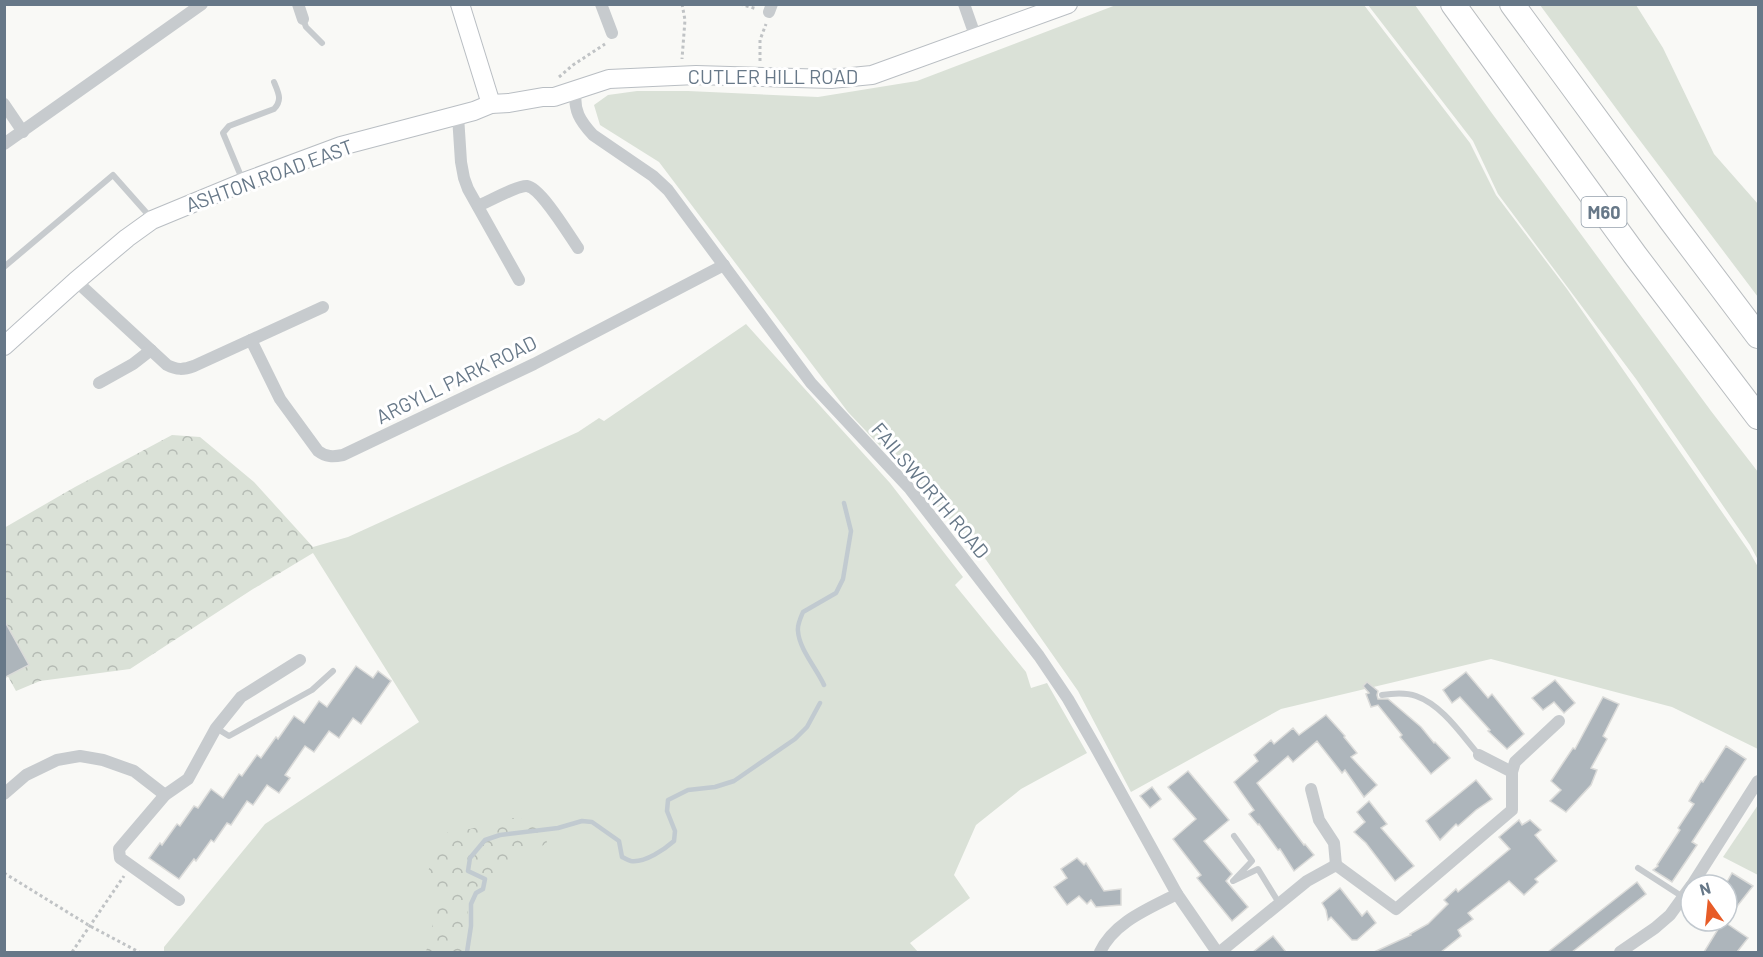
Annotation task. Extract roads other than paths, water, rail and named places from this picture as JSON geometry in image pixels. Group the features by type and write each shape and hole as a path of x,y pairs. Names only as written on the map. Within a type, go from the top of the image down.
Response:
{"highway":[{"name":"M60","path":"1454,4 1635,255 1758,417"},
{"name":"M60","path":"1512,4 1758,336"}],"street":[{"path":"4,144 202,4"},
{"path":"298,4 303,19"},
{"path":"460,4 491,104"},
{"path":"601,4 612,33"},
{"path":"964,4 976,38"},
{"name":"CUTLER HILL ROAD","path":"576,91 609,80 681,76 831,80 872,75 1068,4"},
{"name":"ASHTON ROAD EAST","path":"4,346 76,281 152,220 244,182 341,146 458,116 491,104 554,97 576,91"},
{"name":"FAILSWORTH ROAD","path":"576,91 575,109 586,128 592,135 653,176 668,190 811,383 910,489 1039,656 1068,699 1177,894 1219,952"},
{"path":"4,104 23,132"},
{"path":"458,116 464,178 519,280"},
{"path":"478,207 527,186 537,191 546,201 578,248"},
{"name":"ARGYLL PARK ROAD","path":"251,340 280,399 318,452 324,456 333,457 343,455 534,364 724,265"},
{"path":"76,281 166,365 177,369 184,369 323,307"},
{"path":"99,383 134,364 151,350"},
{"path":"179,900 120,858 119,849 165,795 188,779 216,728 241,697 300,660"},
{"path":"1311,789 1319,820 1334,843 1336,865 1396,909 1512,810 1512,772 1515,762 1559,721"},
{"path":"1479,754 1512,772"},
{"path":"4,794 26,775 57,760 80,756 103,760 134,771 165,795"},
{"path":"1700,873 1758,781"},
{"path":"1219,952 1307,881 1336,865"},
{"path":"1100,952 1113,933 1133,917 1177,894"},
{"path":"1620,952 1655,928 1670,915 1679,903"}],"lane":[{"path":"303,19 306,27 322,43"},
{"path":"244,182 223,133 230,126 274,109 280,97 274,82"},
{"path":"4,267 113,175 152,220"},
{"path":"216,728 229,736 312,690 333,671"},
{"path":"1382,695 1399,692 1415,696 1430,704 1479,754"},
{"path":"1234,836 1252,861 1233,881 1258,869 1280,903"},
{"path":"1638,868 1679,894"}],"waterway":[{"path":"824,685 801,645 798,626 803,612 836,593 843,579 851,531 844,503"},
{"path":"467,952 471,926 471,904 476,893 483,889 485,879 468,871 470,858 485,840 500,835 558,828 582,821 592,822 619,841 622,857 631,861 648,858 674,841 675,831 667,811 668,800 688,790 715,787 734,781 795,739 807,727 820,703"}]}
